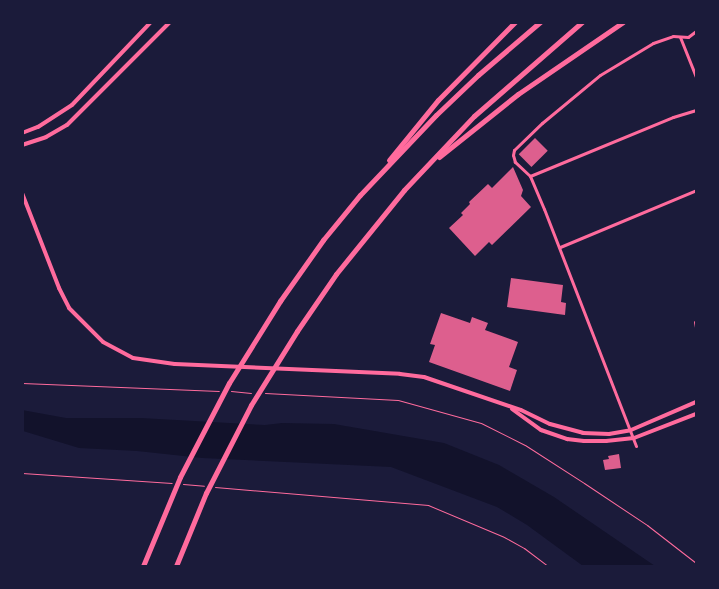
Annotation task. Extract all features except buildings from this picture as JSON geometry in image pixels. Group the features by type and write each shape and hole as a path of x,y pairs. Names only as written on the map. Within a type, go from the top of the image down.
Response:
{"highway":[{"path":"143,566 180,477 203,431 229,383 280,301 323,240 438,100 515,22"},
{"path":"360,195 458,94 540,22"},
{"path":"176,566 206,493 236,432 276,362 316,302 368,232 421,171 501,92 582,22"},
{"path":"421,171 518,94 623,22"}],"street":[{"path":"22,133 38,128 72,105 151,22"},
{"path":"22,145 46,137 67,125 170,22"},
{"path":"636,446 560,248 530,176 515,162 512,155 514,150 542,123 600,76 640,49 666,38 688,37 696,31"},
{"path":"680,37 696,77"},
{"path":"90,86 99,94"},
{"path":"530,176 673,117 696,110"},
{"path":"560,248 696,190"},
{"path":"22,194 59,288 69,308 84,326 103,342 118,351 153,362 400,374 424,377 483,396 512,409 541,430 567,439 606,442 634,438 696,414"},
{"path":"695,322 696,327"},
{"path":"512,409 521,410 566,430 609,434 631,430 696,402"}],"path":[{"path":"22,383 219,391"},
{"path":"228,391 256,393"},
{"path":"265,393 398,400 481,423 525,444 647,525 696,564"},
{"path":"22,474 169,483 428,505 504,537 524,548 548,566"}],"shaded area":[{"path":"22,410 66,418 141,418 265,425 282,423 334,424 444,443 499,465 554,497 655,566 583,566 527,525 497,507 391,467 202,458 137,451 79,448 23,431"}]}
